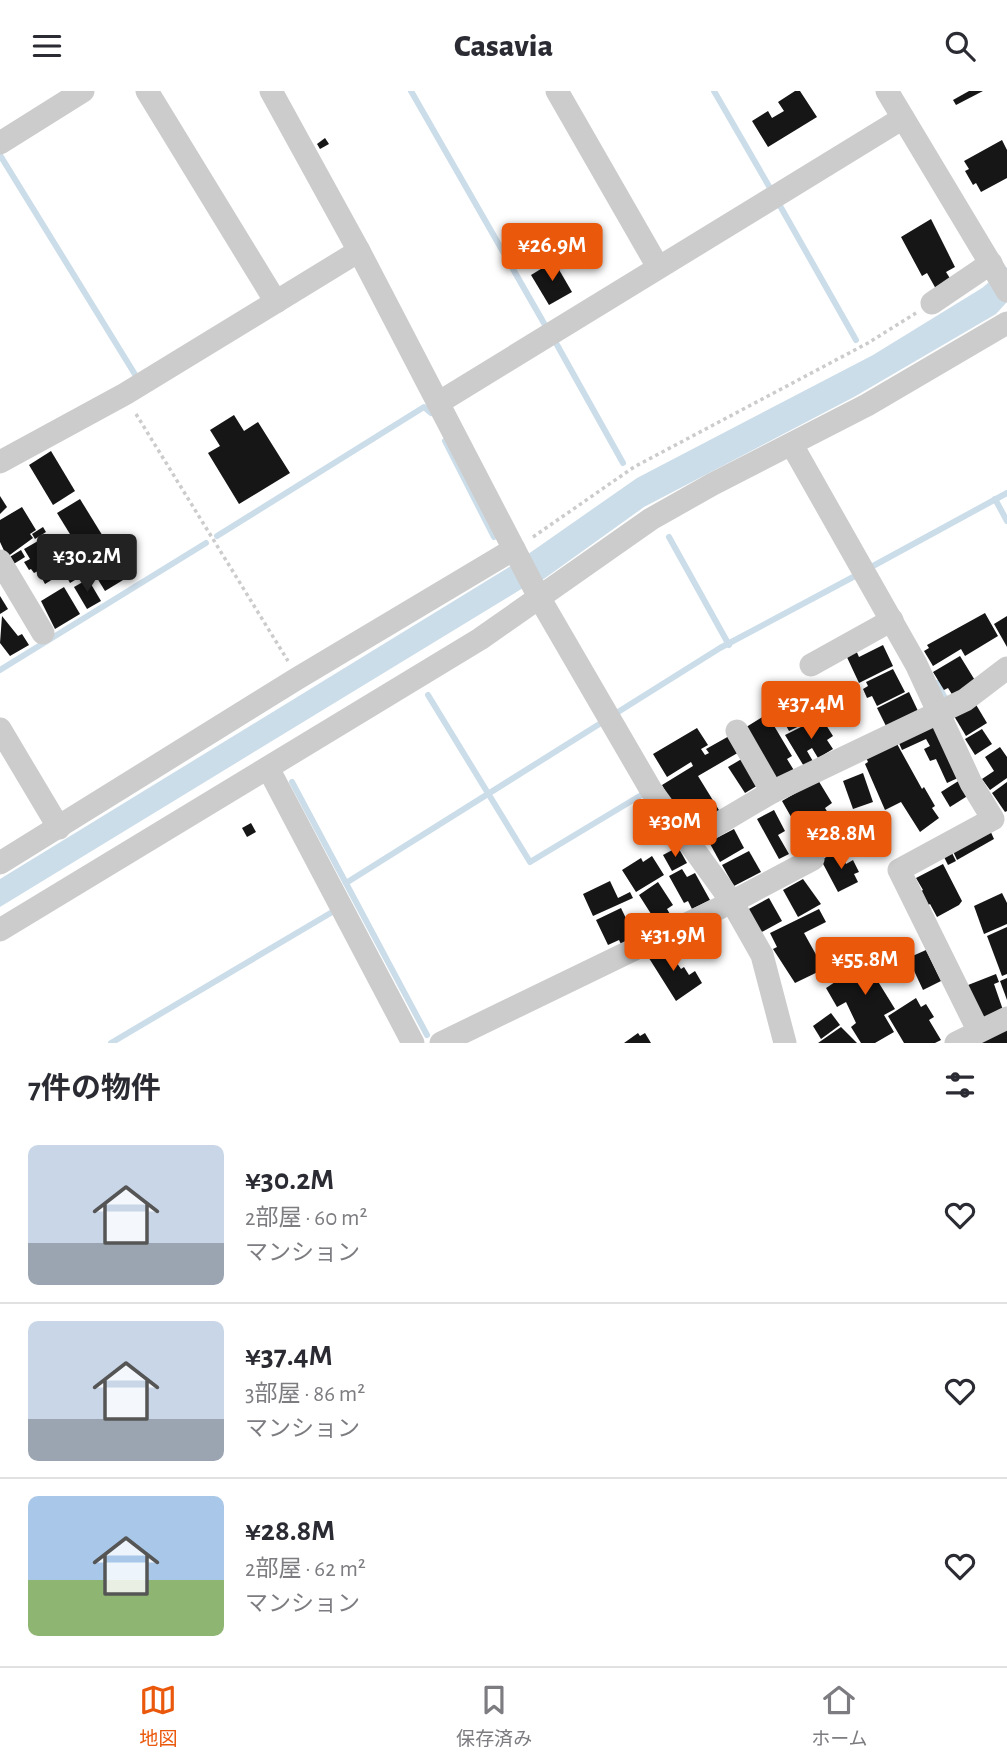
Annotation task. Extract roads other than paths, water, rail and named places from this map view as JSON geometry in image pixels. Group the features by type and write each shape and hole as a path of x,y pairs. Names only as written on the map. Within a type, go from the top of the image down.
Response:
{"street":[{"path":"0,143 83,91"},
{"path":"147,91 276,302"},
{"path":"271,91 359,251 537,593 650,790 732,902 762,955 785,1043"},
{"path":"557,91 658,267"},
{"path":"887,91 1007,291"},
{"path":"438,403 903,118"},
{"path":"3,454 125,394 359,251"},
{"path":"932,303 990,263"},
{"path":"0,930 268,768 651,519 713,484 792,446 1007,323"},
{"path":"792,446 892,620 971,783 1000,823 899,870 978,1030"},
{"path":"0,863 298,678 516,552"},
{"path":"0,561 43,633"},
{"path":"811,665 892,620"},
{"path":"689,841 772,792 965,700 1007,668"},
{"path":"0,729 59,828"},
{"path":"737,730 772,792"},
{"path":"268,768 414,1043"},
{"path":"441,1043 732,902 813,859"},
{"path":"956,1043 1007,1018"}],"water":[{"path":"1007,267 1007,302 996,314 854,397 644,507 541,581 523,588 0,907 0,879 511,566 637,478 873,355 982,288"}],"waterway":[{"path":"411,91 545,325"},
{"path":"714,91 770,188"},
{"path":"0,155 136,376"},
{"path":"779,204 856,340"},
{"path":"556,343 623,463"},
{"path":"217,536 424,407 431,413"},
{"path":"445,441 494,537"},
{"path":"873,566 1007,493"},
{"path":"995,499 1007,521"},
{"path":"669,537 729,645"},
{"path":"0,670 206,543"},
{"path":"618,712 720,648 855,576"},
{"path":"937,683 946,700"},
{"path":"428,695 530,862 643,794"},
{"path":"346,883 601,723"},
{"path":"292,782 427,1035"},
{"path":"111,1043 334,911"}]}
